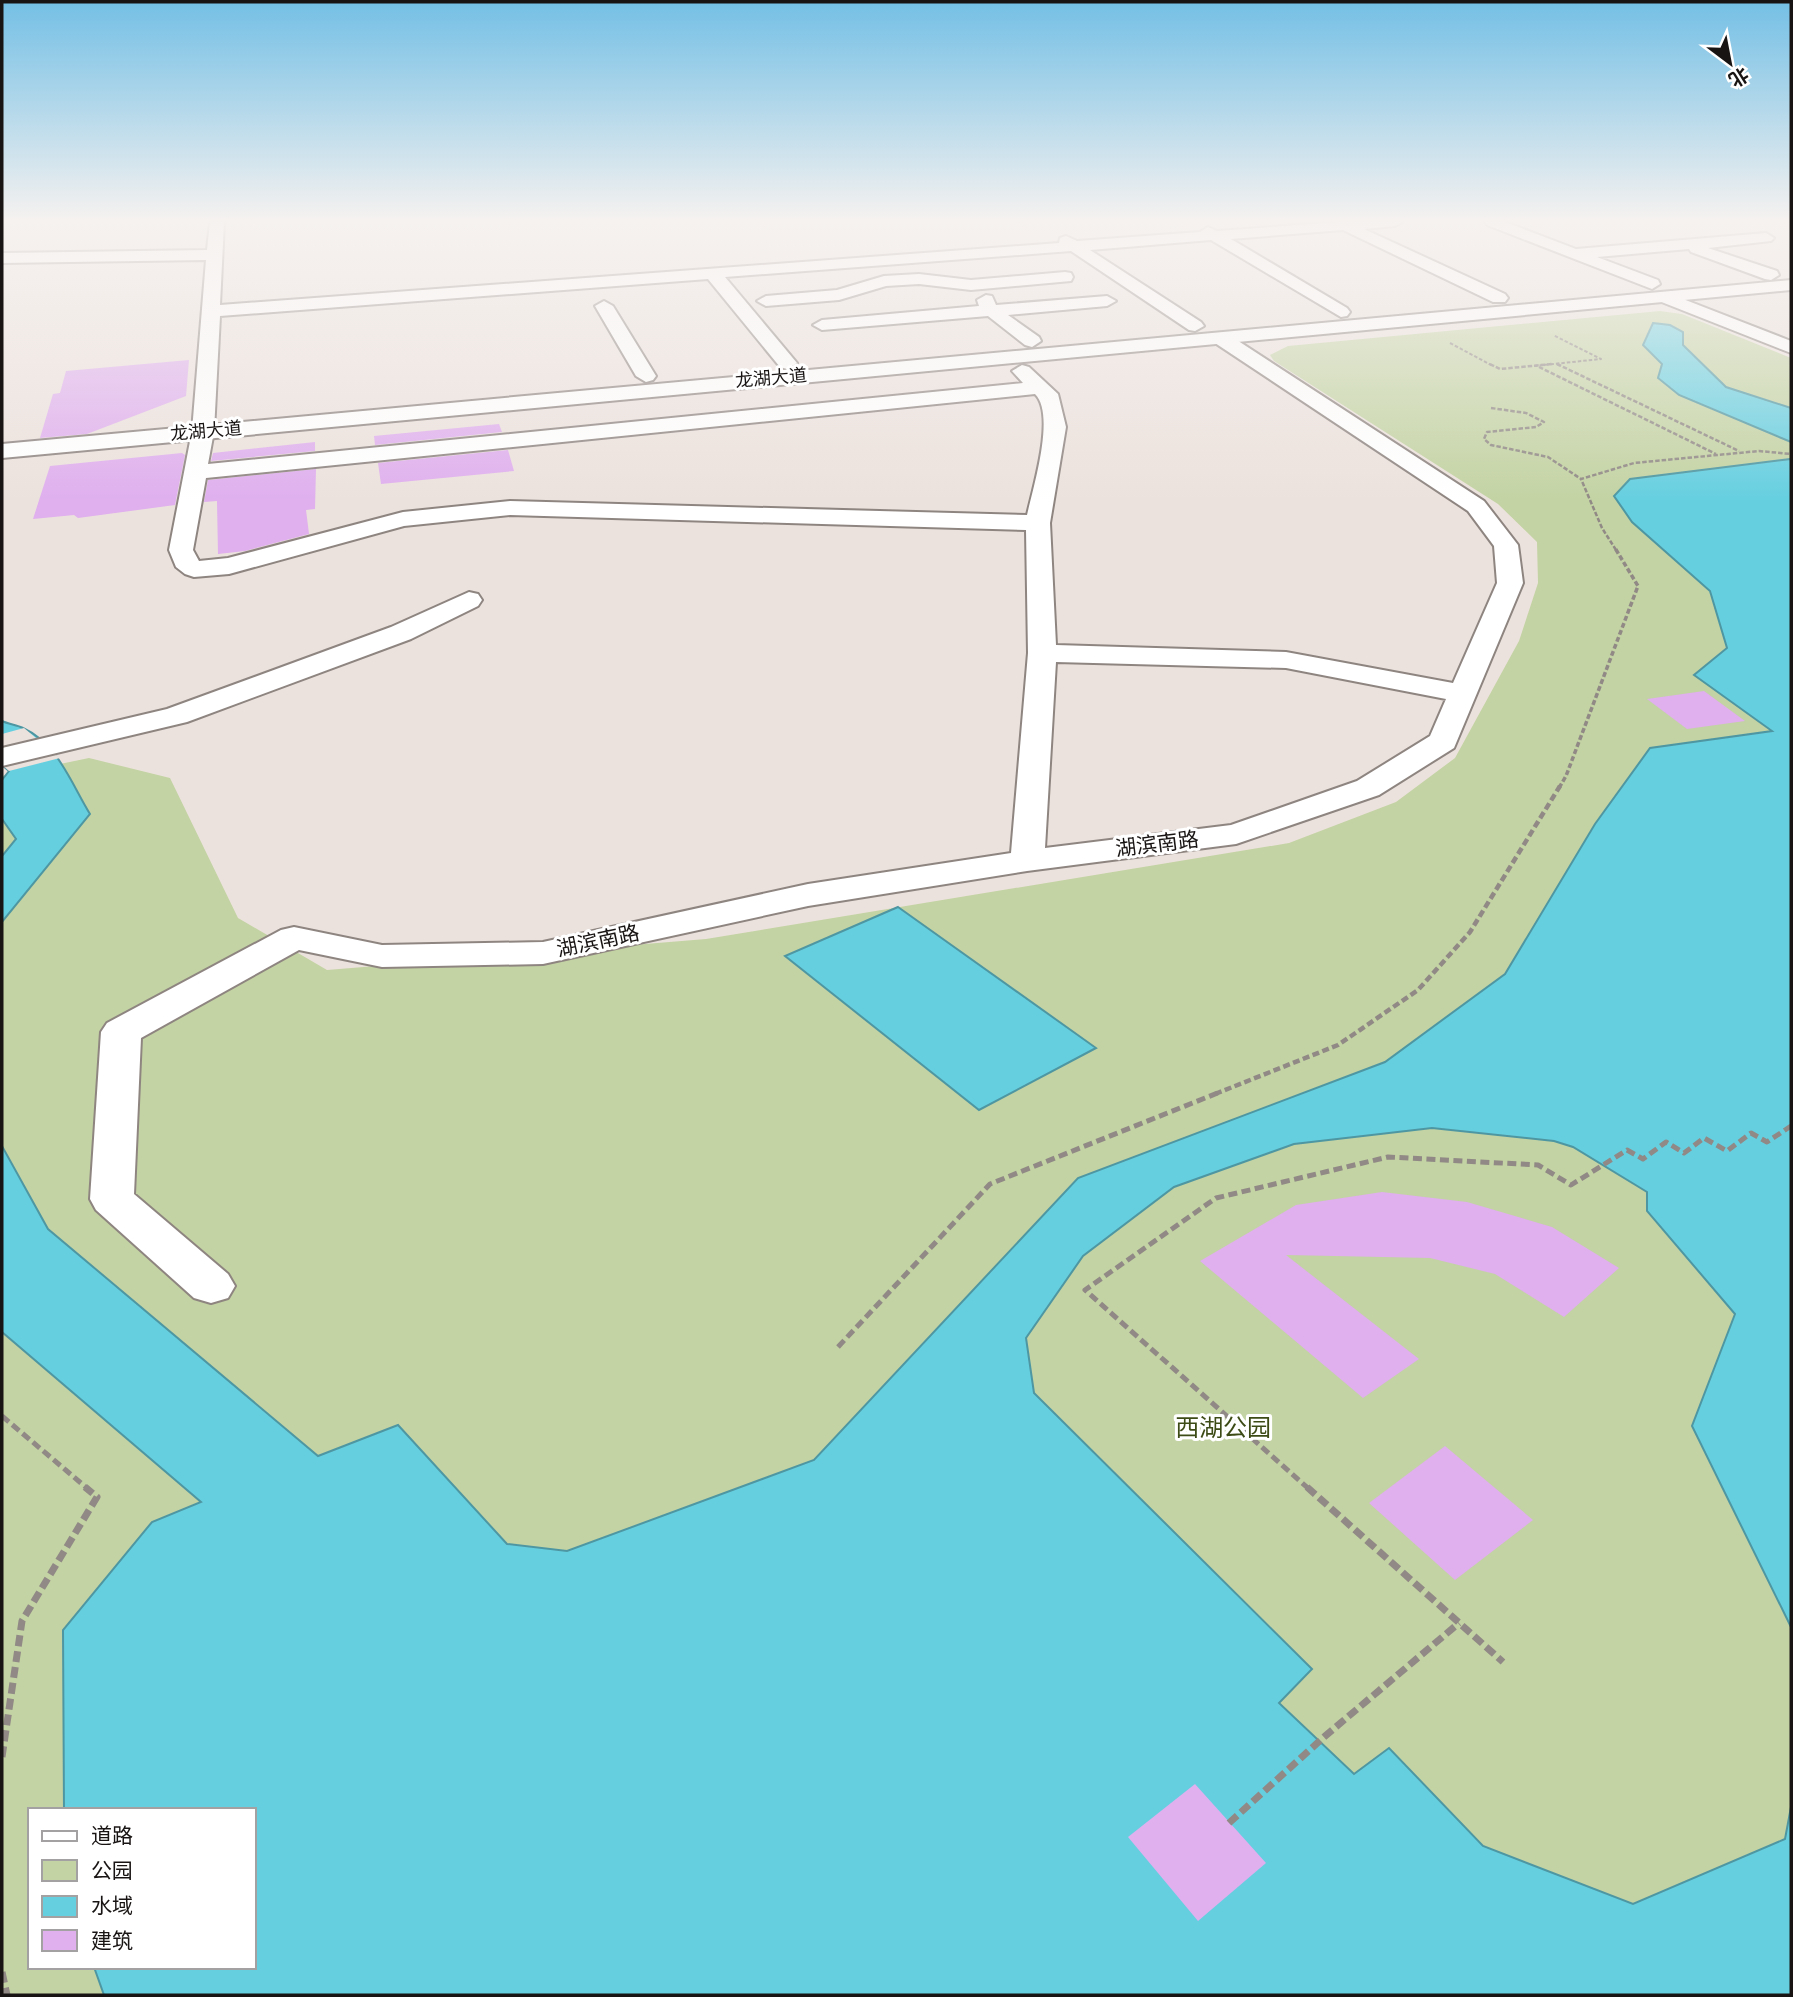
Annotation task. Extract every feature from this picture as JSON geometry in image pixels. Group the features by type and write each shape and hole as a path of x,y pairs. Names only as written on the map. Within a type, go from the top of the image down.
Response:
{"street":[{"path":"211,315 203,424 181,550 185,562 194,569 229,566 403,519 510,508 1038,523"},
{"path":"609,315 647,383 663,426"},
{"path":"747,315 787,363"},
{"path":"822,325 924,315"},
{"path":"997,315 1032,341"},
{"name":"湖滨南路","path":"211,1286 112,1199 121,1032 294,938 382,956 543,953 808,895 1027,861 1236,834 1368,788 1443,741 1510,583 1506,545 1475,506 1182,315"},
{"name":"龙湖大道","path":"2,437 203,424 647,383 1004,356 1325,315"},
{"name":"龙湖大道","path":"647,383 787,363 1032,341 1207,331 1381,315"},
{"path":"1717,315 1791,347"},
{"path":"1004,356 1051,398 1055,427 1038,523 1042,653 1027,861"},
{"path":"196,472 1040,387"},
{"name":"龙湖大道","path":"2,451 203,424"},
{"path":"2,757 90,738 189,712 401,634 469,600"},
{"path":"1042,653 1286,660 1463,694"}],"path":[{"path":"1446,341 1500,369 1601,359 1546,332"},
{"path":"1557,363 1741,453"},
{"path":"1536,365 1717,455"},
{"path":"838,1347 990,1184 1338,1045 1418,990 1470,932 1566,776 1638,586 1602,528 1581,479 1548,457 1491,445 1484,439 1487,432 1536,427 1544,422 1527,414 1491,408"},
{"path":"1581,479 1634,463 1741,453 1791,454"},
{"path":"1503,1662 1085,1290 1216,1198 1388,1157 1538,1165 1571,1185 1627,1150 1643,1159 1666,1142 1684,1153 1704,1138 1727,1151 1751,1133 1767,1142 1791,1126"},
{"path":"2,1416 97,1497 22,1621 2,1757"},
{"path":"1229,1823 1459,1623"},
{"path":"2,1972 7,1995"}],"green space":[{"name":"西湖公园","path":"1615,315 1685,315 1791,358 1791,1995 2,1995 2,776 89,758 170,778 238,918 327,970 706,939 1289,843 1396,802 1455,758 1519,641 1538,583 1537,542 1498,504 1274,361 1270,355 1288,346"}],"water":[{"path":"1653,323 1670,325 1683,332 1683,345 1726,387 1791,408 1791,442 1679,395 1658,378 1662,364 1643,345"},
{"path":"1791,459 1791,1627 1692,1426 1735,1314 1647,1211 1647,1192 1573,1147 1554,1141 1432,1128 1294,1144 1174,1187 1083,1256 1026,1338 1034,1393 1312,1669 1279,1703 1354,1774 1389,1748 1483,1846 1633,1904 1785,1839 1791,1807 1791,1995 104,1995 95,1969 256,1969 256,1808 64,1808 63,1630 152,1522 201,1502 2,1332 2,1146 48,1229 318,1456 398,1425 507,1544 567,1551 814,1460 1078,1178 1385,1062 1505,974 1595,824 1650,748 1772,731 1694,675 1727,648 1710,591 1632,522 1614,496 1630,479"},
{"path":"2,721 23,728 46,744 62,765 90,814 2,922 2,856 16,839 2,819 2,780 9,771 2,765"},
{"path":"898,907 1096,1048 979,1110 785,956"}],"pier":[{"path":"24,728 60,758 9,771 2,765 2,734"}],"building":[{"path":"189,360 186,396 87,434 40,438 53,394 60,393 66,371"},
{"path":"499,424 502,432 375,445 374,436"},
{"path":"315,442 315,451 211,461 213,453"},
{"path":"508,450 514,471 381,484 378,463"},
{"path":"182,453 185,455 175,505 78,518 74,515 33,519 50,466"},
{"path":"316,469 315,509 306,510 309,534 245,551 218,554 217,501 204,502 208,480"},
{"path":"1704,691 1745,721 1687,729 1647,699"},
{"path":"1382,1192 1467,1202 1552,1227 1619,1268 1564,1317 1495,1274 1430,1258 1286,1255 1419,1359 1363,1398 1200,1261 1296,1205"},
{"path":"1445,1446 1533,1520 1455,1580 1369,1503"},
{"path":"1195,1784 1266,1863 1198,1921 1128,1837"}]}
